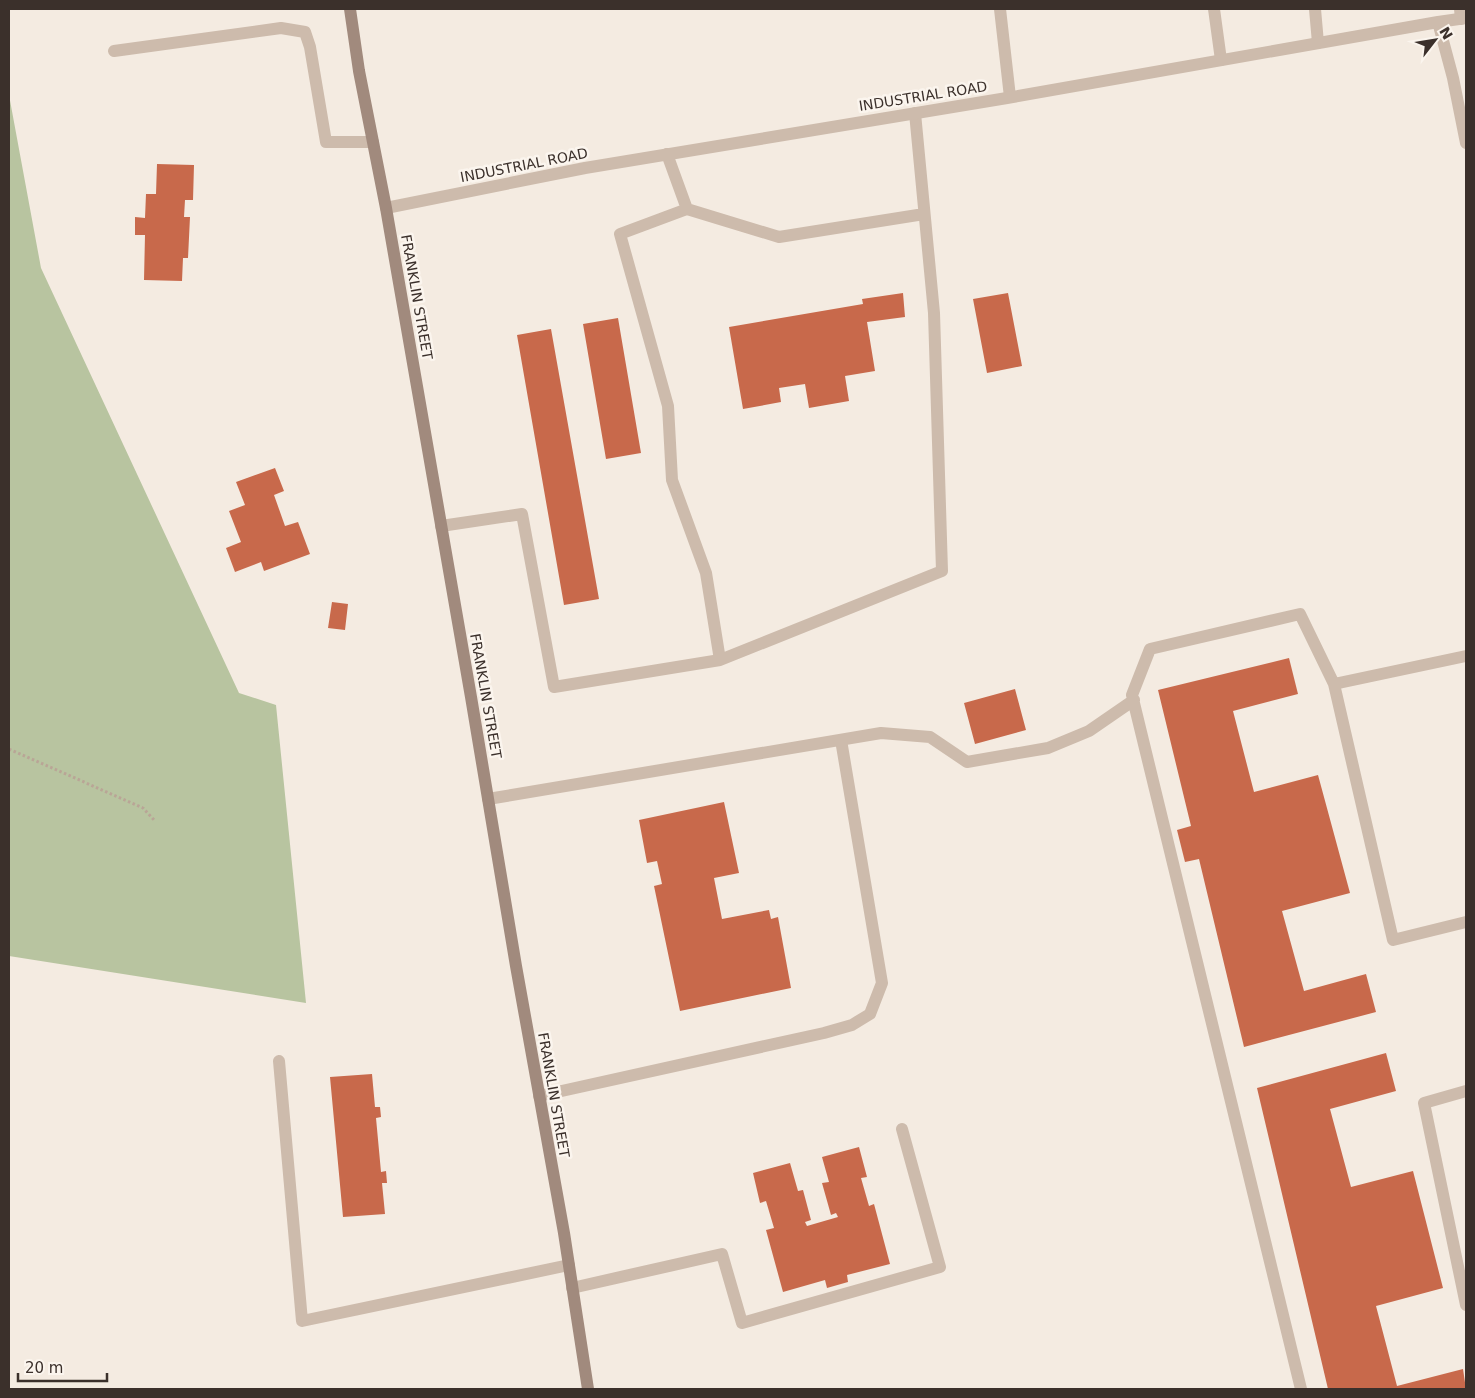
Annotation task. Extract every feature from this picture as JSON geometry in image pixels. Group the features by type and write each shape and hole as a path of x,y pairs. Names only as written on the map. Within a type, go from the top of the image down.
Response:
{"main road":[{"name":"FRANKLIN STREET","path":"350,9 569,1265 588,1389"}],"street":[{"path":"1000,9 1010,97"},
{"path":"1214,9 1221,60"},
{"path":"1315,9 1318,43"},
{"name":"INDUSTRIAL ROAD","path":"386,208 585,168 1010,97 1438,22 1462,15"},
{"path":"1438,22 1453,78 1466,143"},
{"path":"114,51 281,28 305,32 310,47 326,142 373,142"},
{"path":"441,526 522,514 554,687 720,660 942,572 934,313 915,113"},
{"path":"667,154 687,209"},
{"path":"720,660 706,574 672,480 668,406 620,234 687,209 779,237 924,214"},
{"path":"1301,1389 1132,695 1150,649 1300,614 1334,684 1393,940 1466,922"},
{"path":"1334,684 1466,656"},
{"path":"488,799 881,733 930,737 967,762 1048,748 1089,731 1134,700"},
{"path":"539,1096 824,1033 852,1025 870,1014 882,983 841,740"},
{"path":"279,1061 302,1321 569,1265"},
{"path":"1466,1091 1424,1102 1466,1305"},
{"path":"572,1288 722,1254 742,1323 940,1266 902,1129"}],"path":[{"path":"9,749 143,808 155,821"}],"green space":[{"path":"9,95 41,268 239,693 276,705 306,1003 9,956"}],"building":[{"path":"157,164 194,165 193,200 185,200 184,217 190,217 188,258 183,258 182,281 144,280 145,235 135,235 135,217 145,218 146,194 156,194"},
{"path":"903,293 905,317 867,322 875,371 845,376 849,401 809,408 805,384 779,388 781,402 743,409 729,327 863,304 862,299"},
{"path":"1008,293 1022,366 987,373 973,299"},
{"path":"618,318 641,453 606,459 583,324"},
{"path":"551,329 599,599 564,605 517,335"},
{"path":"275,468 284,491 274,495 285,526 298,522 310,554 264,571 261,562 235,572 226,548 241,542 229,511 245,505 236,482"},
{"path":"332,602 348,604 345,630 328,628"},
{"path":"1289,658 1298,694 1233,711 1254,792 1318,775 1350,893 1282,911 1304,991 1366,974 1376,1012 1244,1047 1199,859 1185,862 1177,830 1191,826 1158,690"},
{"path":"1015,689 1026,730 975,744 964,703"},
{"path":"724,802 739,873 714,878 722,919 769,910 771,919 778,917 791,988 680,1011 654,886 662,884 657,861 647,863 639,820"},
{"path":"1386,1053 1396,1091 1330,1109 1351,1187 1413,1171 1443,1288 1376,1306 1397,1386 1463,1369 1466,1389 1328,1389 1257,1088"},
{"path":"372,1074 375,1107 380,1107 381,1117 376,1118 381,1172 386,1171 387,1183 382,1183 385,1214 343,1217 330,1077"},
{"path":"859,1147 867,1177 861,1178 869,1206 874,1204 890,1264 847,1275 848,1282 827,1288 825,1280 783,1292 766,1230 774,1228 766,1201 760,1203 753,1173 790,1163 798,1191 803,1190 811,1220 805,1222 807,1226 838,1217 836,1213 831,1215 822,1183 829,1182 822,1157"}]}
